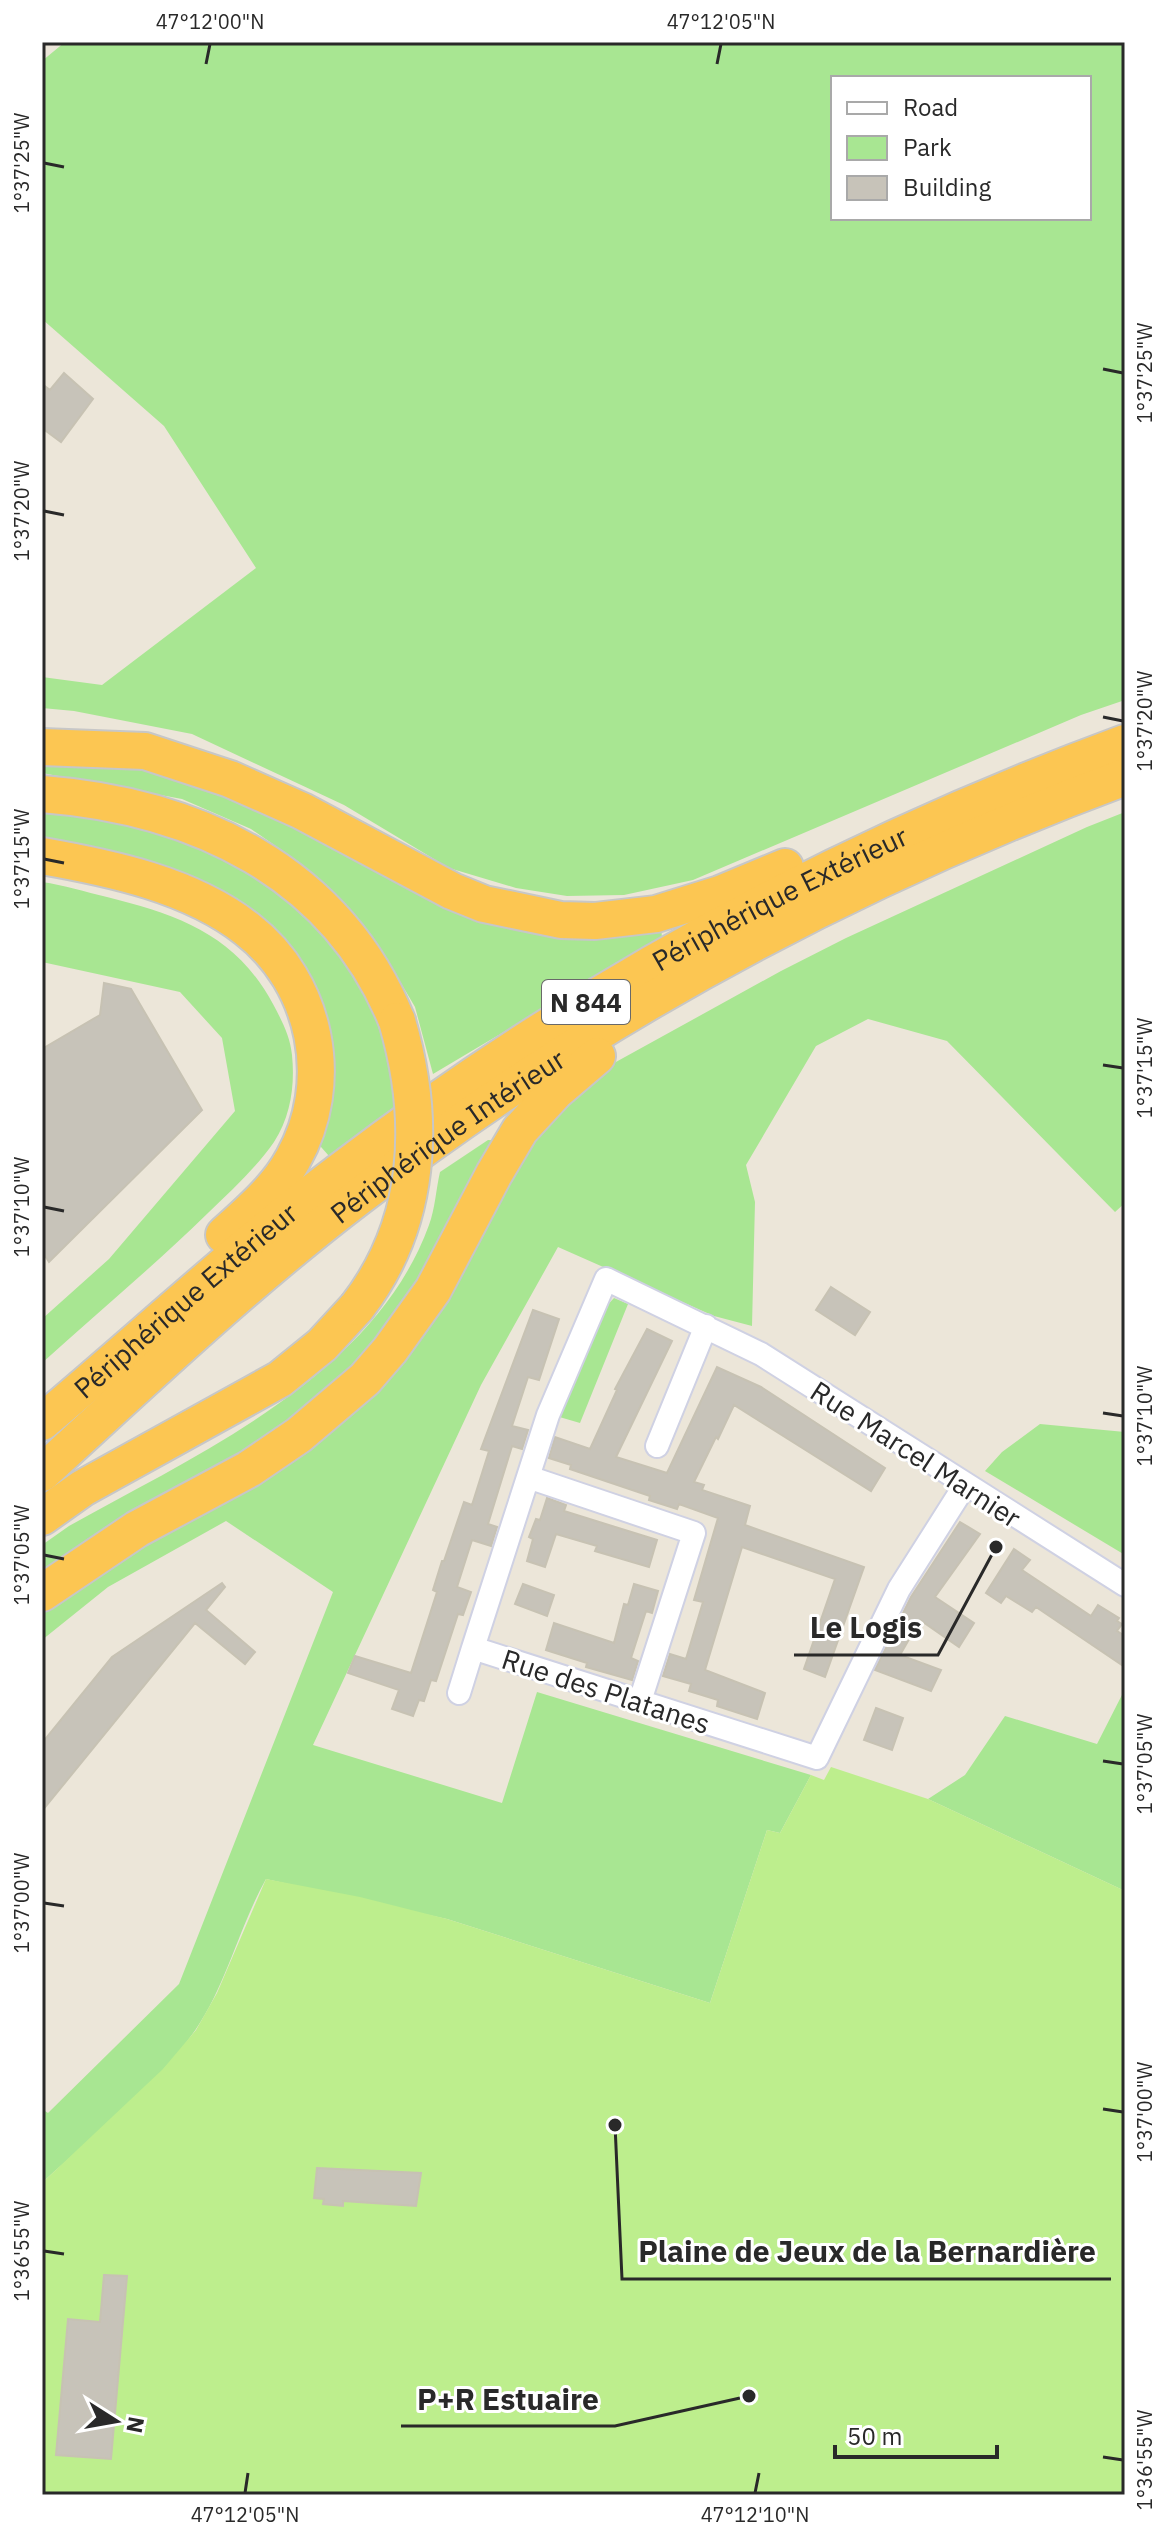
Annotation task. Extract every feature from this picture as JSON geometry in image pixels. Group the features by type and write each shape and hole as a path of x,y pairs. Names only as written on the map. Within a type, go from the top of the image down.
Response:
{"highway":[{"path":"42,730 145,751 230,779 302,811 462,895 497,907 561,920 595,921 656,914 720,894 816,856 848,860"},
{"name":"Périphérique Extérieur","path":"42,1422 270,1226 442,1097 582,1005 721,924 848,860 938,818 1125,743"},
{"path":"42,747 145,751"},
{"name":"Périphérique Intérieur","path":"42,1473 206,1323 358,1197 581,1043 670,990 838,900 920,862 1125,777"},
{"path":"42,794 100,801 183,821 254,854 286,875 339,924 386,994 406,1053 415,1111 413,1164 400,1230 384,1268 357,1307 322,1345 280,1379 83,1488 42,1517"},
{"path":"42,856 147,881 192,897 248,930 276,958 299,997 313,1035 317,1066 309,1122 292,1163 279,1180 42,1404"},
{"path":"42,1593 137,1529 249,1469 333,1409 390,1350 433,1290 520,1130 556,1091 592,1059 645,1026 828,925 838,900"}],"street":[{"name":"Rue Marcel Marnier","path":"606,1279 761,1354 1125,1585"},
{"name":"Rue des Platanes","path":"606,1279 548,1415 473,1648 817,1758 899,1589 965,1485"},
{"path":"657,1446 706,1326"},
{"path":"528,1477 694,1533 640,1701"},
{"path":"459,1693 473,1648"}],"green space":[{"path":"65,42 1125,42 1125,700 1081,715 693,880 624,895 567,896 516,888 449,868 344,805 192,734 74,711 42,708 42,677 102,685 256,568 164,426 42,319 42,61"},
{"path":"42,758 143,767 224,792 414,883 661,926 662,938 433,1074 415,1007 385,956 343,902 299,862 251,829 182,799 42,773"},
{"path":"42,807 146,820 230,853 299,902 351,961 387,1022 402,1101 329,1156 314,1139 327,1061 262,928 42,845"},
{"path":"1125,812 1125,1203 1115,1212 947,1041 868,1019 816,1046 746,1165 755,1202 752,1326 714,1316 558,1247 481,1385 313,1745 502,1803 537,1692 811,1775 780,1833 767,1830 710,2003 447,1919 266,1879 216,1993 196,2029 145,2088 45,2180 42,2177 42,2109 48,2113 179,1984 333,1592 226,1521 108,1587 42,1640 42,1545 69,1526 226,1438 277,1405 325,1367 368,1325 403,1278 429,1225 440,1172 488,1140 527,1142 605,1068 781,971 846,938"},
{"path":"42,882 158,912 203,931 223,945 258,980 276,1010 289,1041 293,1078 280,1132 259,1161 188,1232 42,1363 42,1319 109,1259 235,1111 222,1038 180,992 42,962"},
{"path":"614,1298 628,1304 580,1423 556,1416 601,1312"},
{"path":"1040,1424 1125,1432 1125,1555 985,1471 1002,1452"},
{"path":"1125,1689 1125,1891 928,1799 965,1775 1005,1716 1097,1744"},
{"path":"831,1767 928,1799 1125,1891 1125,2495 42,2495 42,2183 163,2069 196,2030 217,1993 266,1879 360,1897 447,1919 710,2003 767,1830 780,1833 811,1775 824,1780"}],"building":[{"path":"64,373 93,399 61,442 42,428 42,384 50,390"},
{"path":"104,983 131,989 202,1110 49,1262 42,1251 42,1049 100,1015"},
{"path":"831,1287 870,1312 855,1335 816,1310"},
{"path":"533,1310 559,1319 539,1380 528,1377 512,1426 528,1430 522,1449 512,1446 488,1524 497,1527 491,1546 472,1540 457,1587 471,1592 463,1615 458,1614 436,1681 431,1680 424,1701 419,1700 413,1716 392,1709 399,1690 348,1673 355,1656 411,1673 437,1592 433,1590 442,1561 464,1502 472,1505 489,1451 481,1449"},
{"path":"647,1329 672,1341 616,1457 667,1473 717,1367 761,1387 885,1468 871,1491 734,1405 718,1439 716,1437 694,1482 704,1485 702,1490 750,1506 745,1525 864,1567 825,1677 804,1669 835,1579 742,1547 705,1670 765,1693 757,1719 717,1706 718,1700 689,1691 691,1684 663,1676 670,1654 686,1659 703,1602 694,1600 718,1518 679,1504 677,1509 649,1500 650,1496 570,1469 571,1465 549,1458 555,1437 590,1449 615,1389"},
{"path":"547,1498 566,1505 564,1511 657,1540 649,1567 595,1551 597,1546 556,1534 545,1567 527,1561 533,1539 529,1537 536,1519 540,1520"},
{"path":"960,1522 980,1534 935,1597 974,1623 959,1647 920,1620 900,1655 941,1670 931,1691 875,1670 911,1597"},
{"path":"1014,1549 1030,1560 1022,1570 1091,1616 1098,1605 1119,1618 1117,1621 1122,1624 1117,1631 1125,1636 1125,1667 1036,1607 1032,1612 1006,1596 1001,1603 986,1593"},
{"path":"222,1583 225,1587 206,1610 255,1652 245,1664 195,1623 42,1811 42,1743 112,1657"},
{"path":"523,1584 554,1595 547,1616 515,1604"},
{"path":"634,1584 658,1591 652,1613 646,1611 631,1658 638,1661 632,1680 586,1667 587,1663 546,1650 554,1623 614,1643 624,1604 628,1605"},
{"path":"876,1708 903,1718 892,1750 864,1740"},
{"path":"317,2168 421,2173 416,2206 343,2201 343,2206 323,2204 324,2199 314,2198"},
{"path":"104,2275 127,2276 111,2459 56,2455 68,2319 100,2322"}],"place":[{"name":"Le Logis","path":"996,1547"},
{"name":"Plaine de Jeux de la Bernardière","path":"615,2125"},
{"name":"P+R Estuaire","path":"749,2396"}]}
